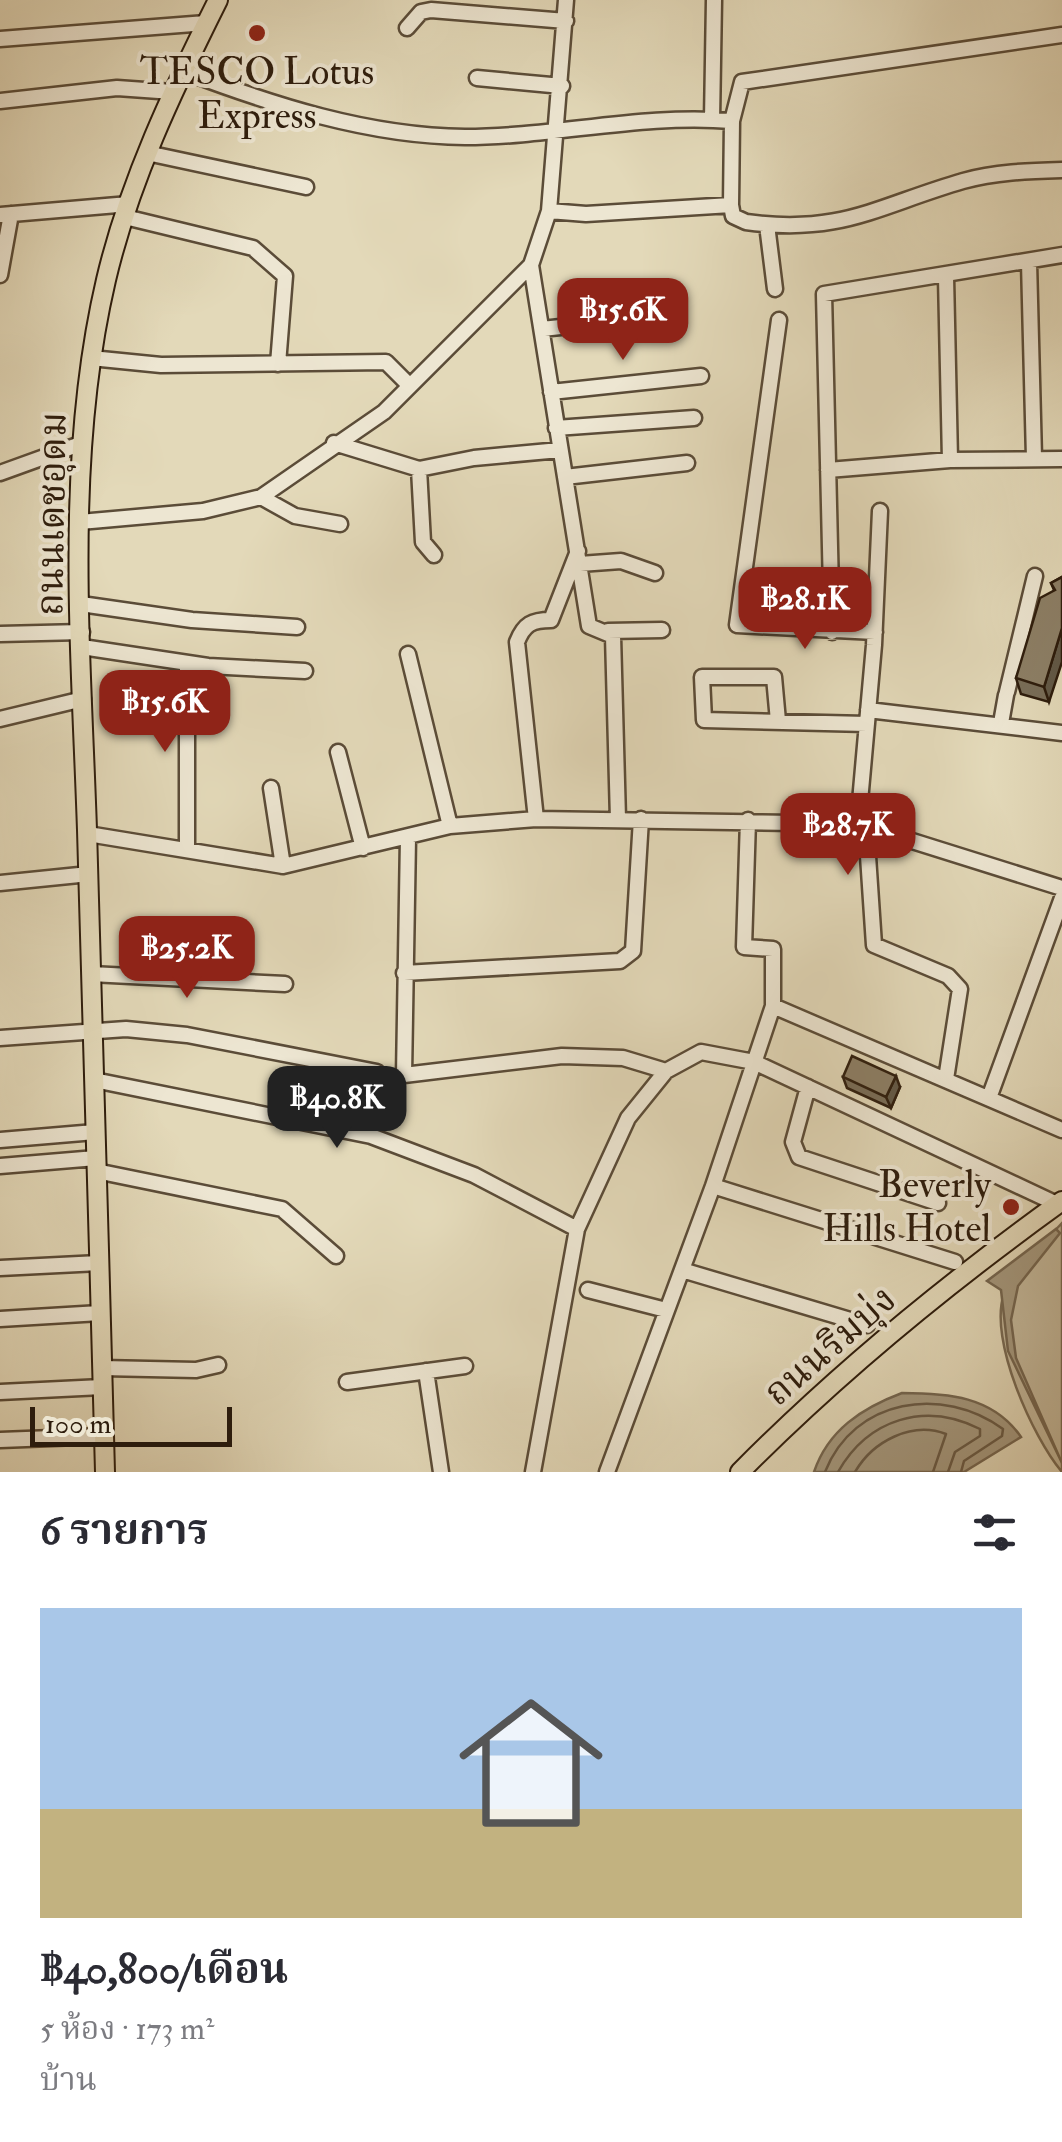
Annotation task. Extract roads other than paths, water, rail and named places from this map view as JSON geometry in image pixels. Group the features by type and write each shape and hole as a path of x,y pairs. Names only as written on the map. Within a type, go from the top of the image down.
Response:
{"main road":[{"name":"ถนนเดชอุดม","path":"105,1472 83,698 83,443 91,358 106,279 127,210 173,92 218,0"},
{"name":"ถนนริมบุ่ง","path":"740,1472 811,1400 992,1251 1060,1202"}],"street":[{"path":"566,0 549,210 532,265 550,392 589,626 608,631 662,630"},
{"path":"712,120 714,0"},
{"path":"407,28 421,12 431,10 566,21"},
{"path":"0,39 206,23"},
{"path":"1062,35 750,80 737,88 732,121 731,206 734,216 767,225 833,225 964,181 1008,172 1062,170"},
{"path":"184,71 280,107 417,133 463,137 732,121"},
{"path":"477,78 562,86"},
{"path":"0,101 117,88 173,92"},
{"path":"147,153 306,187"},
{"path":"549,210 586,214 731,206"},
{"path":"0,274 6,214 127,210 252,248 285,276 278,364"},
{"path":"767,225 775,290"},
{"path":"832,632 824,294 1062,255"},
{"path":"1029,262 1034,458"},
{"path":"80,522 204,511 260,497 384,412 532,265"},
{"path":"946,277 950,460"},
{"path":"542,329 644,318"},
{"path":"779,320 737,625 875,632"},
{"path":"91,358 161,365 386,362 410,386"},
{"path":"550,392 701,376"},
{"path":"556,428 694,418"},
{"path":"0,473 83,443"},
{"path":"334,444 420,469 474,458 560,450"},
{"path":"828,470 950,460 1061,459"},
{"path":"564,477 687,464"},
{"path":"420,469 423,542 434,554"},
{"path":"260,497 294,516 340,524"},
{"path":"880,511 875,632 858,824 867,842 874,945 948,976 960,989 946,1080"},
{"path":"579,557 621,561 655,573"},
{"path":"536,820 518,642 522,629 534,620 550,620 579,557"},
{"path":"1001,723 1036,576"},
{"path":"82,604 192,620 297,627"},
{"path":"608,631 614,636 618,820"},
{"path":"0,634 82,640 188,663 305,671"},
{"path":"408,654 450,826"},
{"path":"187,848 188,663"},
{"path":"778,721 774,677 702,677 704,720 778,721 868,717 1001,723 1062,733"},
{"path":"0,720 83,698"},
{"path":"338,752 363,848"},
{"path":"271,788 284,866"},
{"path":"404,973 620,961 633,951 641,819"},
{"path":"88,834 284,866 450,826 641,819 858,824 1062,888"},
{"path":"608,1472 713,1186 773,1006 773,949 744,946 748,820"},
{"path":"408,838 404,1075 562,1056 622,1058 666,1071"},
{"path":"0,883 88,874"},
{"path":"988,1098 1062,898"},
{"path":"91,974 285,984"},
{"path":"773,1006 1062,1130"},
{"path":"0,1038 92,1030 187,1035 377,1072"},
{"path":"533,1472 578,1229 628,1118 666,1071 701,1052 754,1062 1060,1202"},
{"path":"94,1080 370,1136 474,1175 578,1229"},
{"path":"808,1088 793,1151 800,1157 938,1203"},
{"path":"0,1140 95,1132"},
{"path":"0,1166 96,1165 282,1209 336,1256"},
{"path":"713,1186 955,1262"},
{"path":"0,1268 99,1263"},
{"path":"682,1270 866,1325"},
{"path":"588,1290 666,1310"},
{"path":"0,1319 100,1313"},
{"path":"102,1368 196,1370 218,1365"},
{"path":"347,1382 465,1366"},
{"path":"426,1371 441,1472"},
{"path":"0,1392 102,1388"},
{"path":"0,1440 104,1436"}],"water":[{"path":"1056,1229 1060,1233 1018,1286 1011,1320 1016,1358 1062,1463 1008,1351 1001,1290 987,1281"},
{"path":"902,1393 952,1396 983,1405 1010,1423 1021,1437 964,1472 814,1472 828,1444 848,1422"}],"place":[{"name":"TESCO Lotus Express","path":"257,33"},
{"name":"Beverly Hills Hotel","path":"1011,1207"}]}
